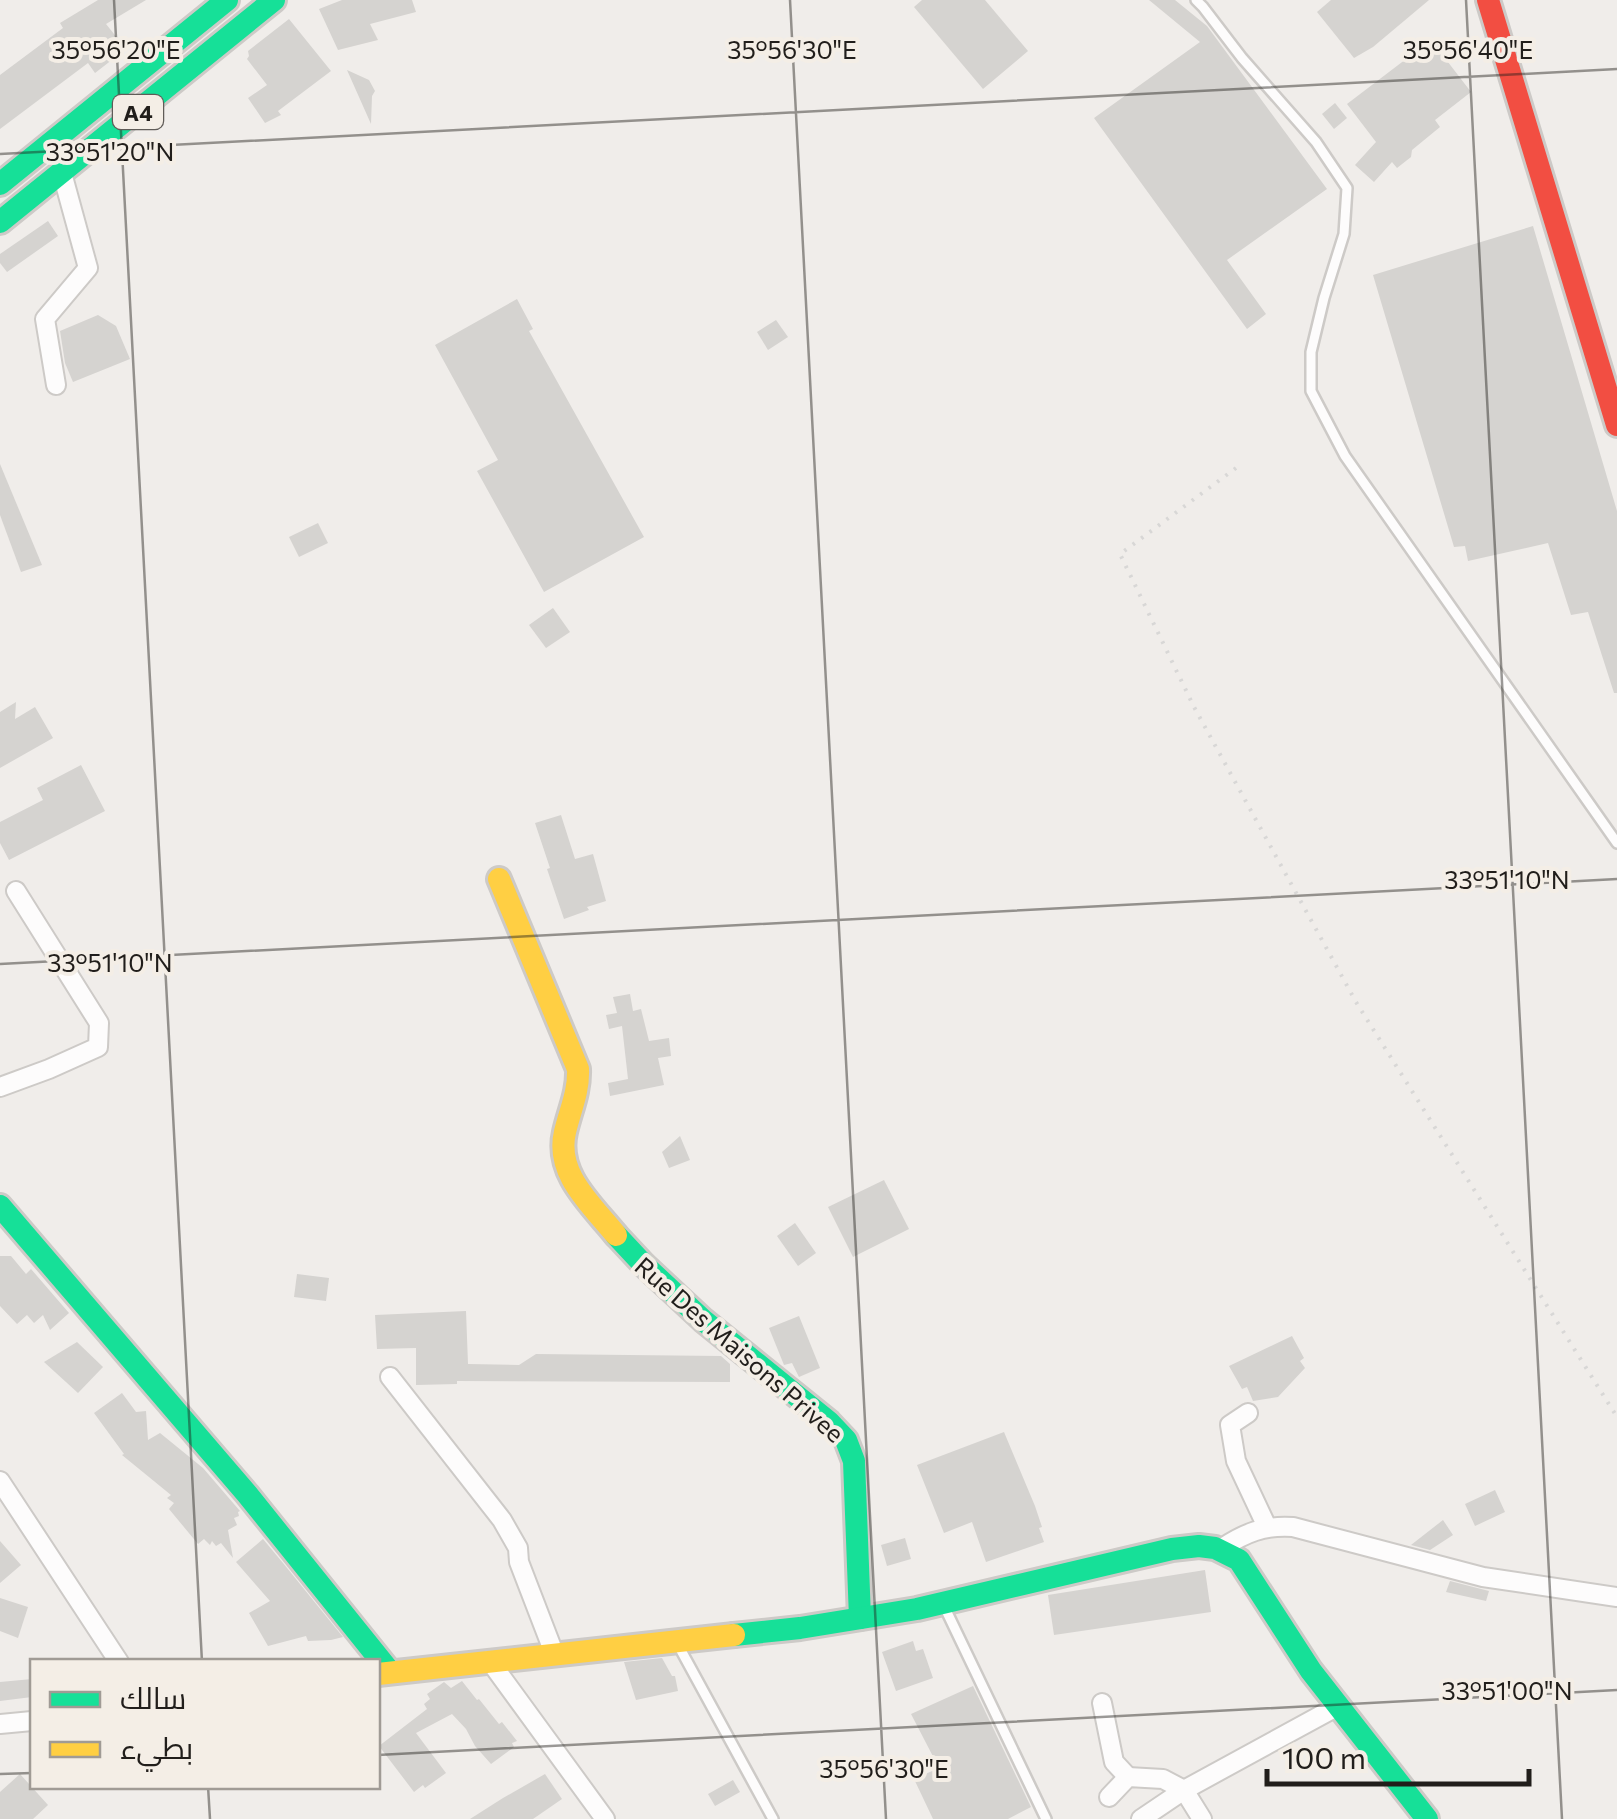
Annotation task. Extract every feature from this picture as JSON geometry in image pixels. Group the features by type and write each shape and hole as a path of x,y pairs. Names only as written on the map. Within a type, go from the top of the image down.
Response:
{"main road":[{"name":"A4","path":"0,184 227,0"},
{"name":"A4","path":"0,222 274,0"},
{"path":"1488,0 1616,416"},
{"name":"Rue Des Maisons Privee","path":"499,879 578,1069 578,1089 563,1140 568,1171 611,1231 645,1267 846,1440 854,1461 860,1618"},
{"path":"0,1206 268,1517 338,1602 375,1659"},
{"path":"384,1673 800,1628 943,1603 1172,1549 1222,1548 1239,1560 1295,1648 1427,1819"}],"street":[{"path":"56,385 45,319 88,268 62,173"},
{"path":"0,1087 98,1047 99,1023 16,891"},
{"path":"390,1378 502,1520 518,1548 518,1562 554,1652"},
{"path":"1248,1413 1230,1425 1236,1461 1267,1527"},
{"path":"0,1481 117,1659"},
{"path":"1222,1548 1244,1534 1267,1527 1306,1529 1507,1582 1617,1597"},
{"path":"489,1660 605,1819"},
{"path":"1102,1703 1114,1762 1128,1776 1164,1779 1184,1790 1202,1819"},
{"path":"1141,1819 1184,1790 1338,1706"},
{"path":"0,1724 30,1721"},
{"path":"1109,1798 1128,1776"}],"lane":[{"path":"1196,0 1316,142 1347,188 1344,234 1311,352 1311,390 1345,456 1617,844"},
{"path":"943,1603 1046,1819"},
{"path":"676,1641 773,1819"}],"path":[{"path":"1236,468 1120,554 1194,707 1356,1002 1617,1418"}],"building":[{"path":"98,0 146,0 106,24 126,49 95,73 88,63 0,129 0,75 63,28 60,23"},
{"path":"342,0 412,0 416,12 370,24 378,40 338,50 319,9"},
{"path":"922,0 985,0 1028,51 983,89 914,7"},
{"path":"1149,0 1175,0 1207,26 1327,189 1227,260 1266,314 1247,329 1094,118 1200,42"},
{"path":"1331,0 1429,0 1354,58 1317,12"},
{"path":"289,19 331,71 278,111 281,115 265,123 248,98 267,85 247,59 248,51"},
{"path":"1431,40 1471,92 1435,120 1440,127 1412,150 1411,157 1397,168 1392,162 1374,182 1355,165 1376,142 1347,104"},
{"path":"347,70 369,80 375,91 371,124"},
{"path":"1335,103 1347,118 1334,129 1322,114"},
{"path":"48,221 58,236 7,272 0,263 0,254"},
{"path":"1533,226 1617,511 1617,693 1588,612 1571,615 1548,543 1468,561 1465,546 1454,547 1373,275"},
{"path":"517,299 533,329 529,331 644,537 544,592 477,471 498,460 435,345"},
{"path":"98,315 116,326 130,359 73,382 65,363 60,331"},
{"path":"776,320 788,337 768,350 757,332"},
{"path":"0,464 42,565 21,572 0,515"},
{"path":"318,523 328,543 299,557 289,537"},
{"path":"553,608 570,632 546,648 529,625"},
{"path":"16,702 15,719 35,707 53,738 0,768 0,712"},
{"path":"81,765 105,811 9,860 0,843 0,822 43,800 37,788"},
{"path":"561,815 575,859 593,854 606,901 564,919 535,823"},
{"path":"630,994 633,1011 641,1009 649,1041 669,1038 671,1056 658,1058 664,1085 610,1096 608,1083 628,1079 622,1026 609,1029 606,1015 617,1013 613,997"},
{"path":"680,1136 690,1160 669,1168 662,1152"},
{"path":"884,1180 909,1229 853,1257 828,1207"},
{"path":"795,1223 816,1253 798,1266 777,1236"},
{"path":"0,1256 11,1256 26,1274 31,1269 69,1313 50,1330 43,1315 34,1323 27,1315 17,1324 0,1306"},
{"path":"297,1274 329,1278 326,1301 294,1297"},
{"path":"466,1311 468,1364 519,1365 536,1354 721,1356 730,1364 730,1382 457,1381 416,1385 416,1348 377,1349 375,1315"},
{"path":"799,1316 820,1368 799,1377 792,1363 784,1365 769,1328"},
{"path":"1292,1336 1305,1368 1278,1397 1253,1401 1229,1366"},
{"path":"77,1342 103,1367 78,1393 44,1362"},
{"path":"122,1393 136,1412 146,1411 148,1440 160,1433 203,1468 240,1511 234,1518 237,1525 228,1530 233,1558 221,1543 216,1546 212,1541 210,1545 204,1539 198,1544 169,1509 174,1503 167,1498 171,1495 122,1455 94,1413"},
{"path":"1004,1432 1035,1506 1044,1542 986,1562 972,1522 944,1533 917,1465"},
{"path":"1495,1490 1505,1512 1475,1526 1465,1504"},
{"path":"1443,1520 1453,1535 1430,1550 1411,1545"},
{"path":"905,1538 911,1559 887,1566 881,1545"},
{"path":"263,1539 343,1637 308,1641 306,1636 268,1646 249,1613 270,1601 236,1562"},
{"path":"0,1541 21,1565 0,1583"},
{"path":"1205,1570 1211,1612 1054,1635 1048,1595"},
{"path":"1450,1581 1489,1591 1486,1601 1446,1592"},
{"path":"0,1598 28,1607 18,1638 0,1631"},
{"path":"913,1641 916,1651 923,1649 933,1678 896,1691 882,1652"},
{"path":"662,1658 675,1676 678,1691 636,1700 624,1662"},
{"path":"30,1679 30,1697 0,1701 0,1682"},
{"path":"462,1681 517,1741 491,1764 452,1714 416,1733 446,1773 414,1792 380,1745 427,1709 427,1694 444,1682 451,1688"},
{"path":"973,1686 1031,1807 1008,1819 933,1819 914,1779 939,1768 911,1714"},
{"path":"20,1774 48,1805 33,1819 0,1819 0,1792"},
{"path":"545,1774 562,1799 533,1819 470,1819 503,1798"},
{"path":"733,1780 740,1792 715,1806 708,1794"}],"traffic: fast":[{"path":"0,184 227,0"},
{"path":"0,222 274,0"},
{"path":"0,1206 247,1494 380,1659"},
{"path":"616,1235 703,1320 846,1440 854,1461 860,1618"},
{"path":"734,1635 917,1609 1172,1549 1215,1548 1239,1560 1311,1671 1427,1819"},
{"path":"380,1660 390,1672"}],"traffic: slow":[{"path":"499,879 578,1069 565,1132 565,1162 578,1188 616,1235"},
{"path":"380,1674 734,1635"}],"traffic: jam":[{"path":"1488,0 1617,425"}]}
